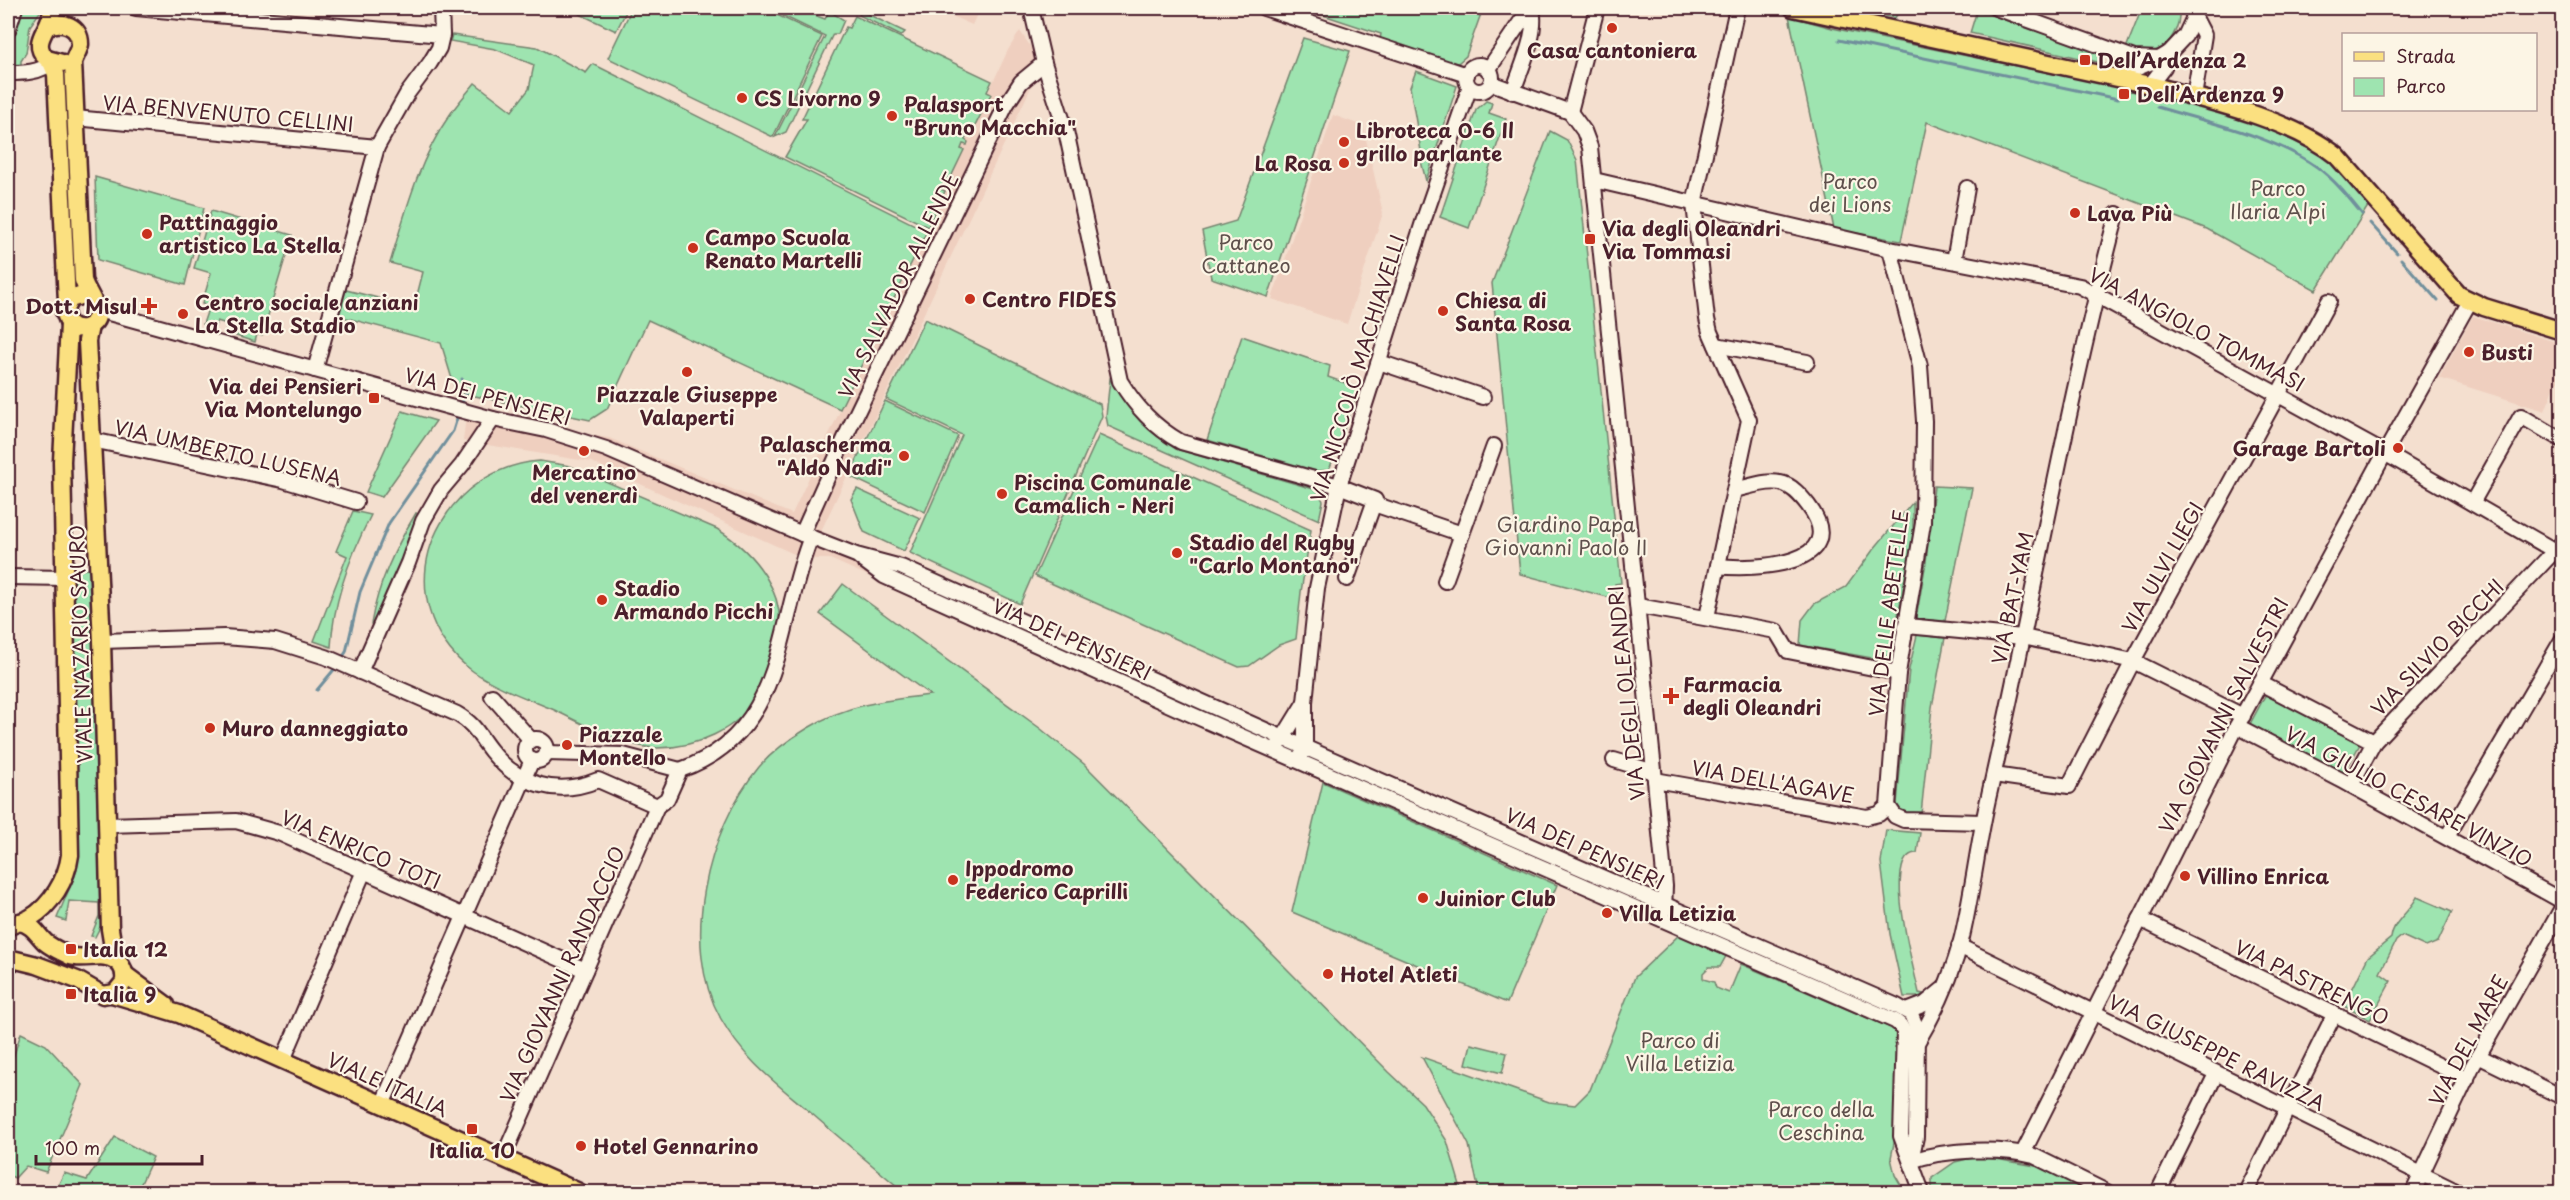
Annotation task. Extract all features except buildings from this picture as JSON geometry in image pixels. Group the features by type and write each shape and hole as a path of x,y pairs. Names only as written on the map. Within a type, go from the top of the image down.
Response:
{"main road":[{"path":"48,26 59,23 70,26 79,36 80,43 73,62 83,280 95,305 94,322 90,326 78,329 69,324 64,314 67,302 57,74 39,46 41,35 48,26 52,8"},
{"path":"70,26 71,8"},
{"path":"1793,8 2150,85 2269,121 2314,141 2330,151 2346,166 2451,287 2470,301 2562,332"},
{"path":"51,62 64,63 75,56"},
{"path":"67,302 79,295 95,305"},
{"name":"VIALE NAZARIO SAURO","path":"14,925 41,910 48,903 66,872 70,855 62,461 69,324"},
{"name":"VIALE NAZARIO SAURO","path":"90,326 87,341 102,641 110,929 120,967"},
{"path":"14,925 31,926 46,942 69,955 83,959 104,956 120,967 122,986 112,994"},
{"name":"VIALE ITALIA","path":"8,958 37,965 77,981 100,995 112,994 179,1014 579,1192"},
{"name":"VIALE ITALIA","path":"120,967 179,1014"}],"street":[{"path":"8,30 15,8"},
{"path":"136,8 442,35"},
{"path":"315,370 377,147 407,94 434,58 442,35 441,8"},
{"path":"1031,8 1044,63 1066,131 1120,381 1133,402 1161,431 1181,442 1339,486 1375,500 1347,579"},
{"path":"1264,8 1467,75"},
{"path":"1531,8 1489,76 1484,90 1472,89 1467,83 1467,75 1474,67 1483,66 1489,76 1513,92 1570,112 1597,8"},
{"path":"1513,92 1532,31 1534,18 1531,8"},
{"path":"1707,617 1749,420 1716,345 1705,310 1694,204 1737,8"},
{"path":"1996,8 2138,59 2164,56"},
{"path":"2116,77 2164,56 2185,36 2192,12"},
{"path":"2192,12 2204,35 2194,97"},
{"path":"12,73 33,63 39,46"},
{"path":"2113,51 2119,66 2116,77"},
{"path":"2150,85 2164,67 2164,56"},
{"path":"12,73 46,67 51,62"},
{"name":"VIA SALVADOR ALLENDE","path":"806,535 847,433 1006,105 1021,82 1044,63"},
{"name":"VIA NICCOLÒ MACHIAVELLI","path":"1302,754 1317,588 1339,486 1424,219 1468,92 1472,89"},
{"name":"VIA DEGLI OLEANDRI","path":"1570,112 1586,134 1594,180 1655,776 1665,886 1663,918"},
{"name":"VIA BENVENUTO CELLINI","path":"75,118 377,147"},
{"name":"VIA ANGIOLO TOMMASI","path":"1594,180 1890,249 2080,286 2472,503 2560,549"},
{"path":"1954,261 1967,188"},
{"name":"VIA BAT-YAM","path":"1918,1042 1936,1010 1959,946 1983,822 2096,294 2117,214"},
{"name":"VIA DELLE ABETELLE","path":"1888,806 1898,674 1923,522 1923,392 1920,366 1890,249"},
{"name":"VIA ULVI LIEGI","path":"1994,775 2069,786 2133,661 2329,301"},
{"name":"VIA GIOVANNI SALVESTRI","path":"2023,1153 2240,721 2470,301"},
{"name":"VIA DEI PENSIERI","path":"95,305 315,370 493,419 546,430 606,449 856,555 884,576 1278,744 1664,903 1907,1011 1916,1024 1918,1042 1916,1137 1911,1160"},
{"path":"1716,345 1807,362"},
{"path":"1378,362 1483,397"},
{"path":"2472,503 2521,416 2562,440"},
{"path":"354,670 408,562 423,521 441,490 462,465 493,419"},
{"name":"VIA UMBERTO LUSENA","path":"92,440 283,480 356,502"},
{"path":"1445,581 1494,446"},
{"path":"1718,566 1748,568 1788,563 1806,555 1818,538 1818,522 1813,512 1797,492 1786,485 1771,482 1735,490"},
{"path":"1374,504 1462,534"},
{"path":"531,740 525,749 526,756 539,761 547,753 623,755 680,770 698,764 713,755 738,733 756,710 774,671 806,535"},
{"name":"VIA SILVIO BICCHI","path":"2351,785 2374,742 2560,549"},
{"path":"8,577 65,578"},
{"path":"1638,606 1776,631 1788,651 1898,674"},
{"name":"VIA GIULIO CESARE VINZIO","path":"1907,626 2023,638 2133,661 2562,901"},
{"path":"102,641 244,637 275,641 326,657 469,721 477,728 498,758 524,780 544,787 567,789 582,787 598,780 657,806 667,799 680,770"},
{"path":"2447,837 2562,640"},
{"path":"2260,683 2374,742"},
{"path":"492,696 531,740 541,740 546,746 547,753"},
{"name":"VIA NICCOLÒ MACHIAVELLI","path":"1278,744 1305,702"},
{"name":"VIA DEI PENSIERI","path":"1302,754 1900,1025 1904,1032 1901,1136 1904,1148 1911,1160 1919,1190"},
{"path":"382,1105 532,760"},
{"name":"VIA DELL'AGAVE","path":"1614,760 1655,776 1868,817 1878,814 1888,806"},
{"name":"VIA GIOVANNI RANDACCIO","path":"503,1158 657,806"},
{"path":"1888,806 1895,816 1904,820 1983,822"},
{"name":"VIA ENRICO TOTI","path":"108,825 236,820 247,822 279,833 585,970"},
{"path":"283,1060 364,871"},
{"name":"VIA DEL MARE","path":"2413,1192 2478,1056 2562,908"},
{"name":"VIA PASTRENGO","path":"2140,919 2467,1079"},
{"name":"VIA GIUSEPPE RAVIZZA","path":"1959,946 2458,1192"},
{"path":"1907,1011 1925,1004 1944,988"},
{"path":"2246,1192 2334,1015"},
{"path":"2478,1056 2562,1097"},
{"path":"2158,1192 2216,1074"},
{"path":"1911,1160 1968,1151 2023,1153 2034,1156 2107,1192"}],"shaded area":[{"path":"934,8 980,8 972,25"},
{"name":"Mercatino del venerdì","path":"1020,31 1042,64 821,531 1563,865 1555,882 830,559 805,559 592,462 463,441 466,416 609,438 792,514 1008,50"},
{"path":"1333,115 1363,126 1383,213 1347,324 1272,299"},
{"path":"2473,316 2562,344 2560,381 2557,381 2545,411 2439,378"}],"green space":[{"path":"22,8 42,9 30,26 26,53 21,65 8,65 8,54"},
{"path":"567,8 628,8 616,31"},
{"name":"CS Livorno 9","path":"632,8 762,8 822,36 773,137 608,58"},
{"path":"767,8 821,8 817,16 825,19 830,9 844,20 838,34 833,34 786,132 775,137 825,36"},
{"path":"1302,8 1483,8 1466,56 1458,63 1380,39 1381,34"},
{"path":"1846,8 1901,8 1895,18"},
{"path":"2120,8 2142,8 2138,14"},
{"path":"2142,8 2179,8 2176,29 2163,47 2149,52 2125,51"},
{"path":"1977,10 2102,54 2102,63 1970,33"},
{"path":"861,11 905,32 901,36 859,15"},
{"name":"Palasport \"Bruno Macchia\"","path":"855,16 992,81 987,92 991,94 972,132 969,131 965,140 968,142 967,145 963,144 961,149 964,150 950,179 947,178 941,189 945,191 928,227 785,157 807,119 802,119 846,27 849,28"},
{"name":"Parco Ilaria Alpi","path":"1789,16 1832,28 2142,92 2255,122 2322,155 2339,168 2370,203 2316,290 2207,229 1927,122 1901,241 1834,229"},
{"name":"Campo Scuola Renato Martelli","path":"452,35 537,47 586,73 593,64 927,231 840,409 648,320 607,409 590,420 456,392 441,343 339,316 346,290 414,307 423,272 390,263 414,187 429,150 452,112 475,83 512,111 529,89 534,65 495,49 450,41"},
{"name":"Parco Cattaneo","path":"1303,38 1350,51 1268,297 1211,278 1202,231 1236,221"},
{"path":"1416,71 1457,86 1426,181 1419,153 1421,151 1410,87"},
{"path":"1486,101 1492,103 1489,113 1506,119 1469,228 1440,217 1476,110"},
{"name":"Giardino Papa Giovanni Paolo II","path":"1550,131 1567,140 1577,160 1621,583 1615,584 1615,599 1520,574 1492,283"},
{"name":"Pattinaggio artistico La Stella","path":"95,177 204,208 185,285 98,260"},
{"path":"211,211 292,235 262,336 257,334 255,342 236,336 238,331 226,329 227,324 217,321 215,327 203,324 209,306 202,304 211,273 194,268"},
{"name":"Piscina Comunale Camalich - Neri","path":"925,319 1100,404 1102,416 1020,604 910,553 962,435 886,399"},
{"path":"1242,336 1330,366 1328,377 1359,388 1329,470 1317,471 1207,440"},
{"path":"1110,379 1138,418 1176,449 1317,490 1323,501 1319,520 1108,426 1106,416"},
{"name":"Palascherma \"Aldo Nadi\"","path":"885,401 958,436 925,512 849,476"},
{"path":"402,411 436,421 382,497 366,492"},
{"name":"Stadio del Rugby \"Carlo Montano\"","path":"1099,435 1311,530 1296,639 1279,645 1249,666 1239,667 1035,576"},
{"name":"Stadio Armando Picchi","path":"540,461 570,466 717,529 744,549 765,576 778,606 780,623 777,644 757,696 749,708 727,727 714,735 686,745 657,748 631,744 603,734 493,683 465,665 443,640 430,610 425,580 429,551 440,524 458,500 481,481 509,467"},
{"path":"1934,486 1972,488 1945,621 1916,619 1926,562"},
{"path":"857,489 920,518 904,551 864,532 851,499"},
{"path":"1913,502 1913,536 1891,653 1883,660 1800,645 1802,620 1814,604 1846,587"},
{"path":"353,511 371,515 344,579 335,613 331,647 314,641 347,556 336,551"},
{"path":"416,513 420,515 375,625 371,624 388,566"},
{"path":"91,569 105,902 103,921 95,937 91,936 99,916 99,903 69,901 66,921 57,918 77,870 78,855 71,570"},
{"name":"Ippodromo Federico Caprilli","path":"843,584 1041,729 1084,764 1423,1104 1447,1141 1462,1192 904,1192 750,1059 721,1019 708,990 702,957 701,923 705,889 713,855 725,823 741,793 759,767 788,741 802,732 837,713 852,708 883,701 930,695 820,614"},
{"path":"1917,635 1945,638 1932,707 1921,814 1896,815 1909,669"},
{"path":"2266,694 2360,744 2344,774 2250,724"},
{"name":"Juinior Club","path":"1323,782 1557,885 1507,1003 1292,912"},
{"path":"1886,830 1920,833 1917,853 1906,858 1901,872 1900,892 1907,939 1919,993 1924,994 1919,997 1904,997 1890,934 1881,862"},
{"path":"2417,897 2452,912 2438,942 2426,947 2402,936 2396,941 2380,973 2391,981 2370,1020 2344,1006 2368,957 2391,938 2398,921"},
{"name":"Parco della Ceschina","path":"1679,935 1726,956 1720,967 1709,967 1703,973 1703,979 1714,982 1716,988 1729,993 1741,964 1896,1030 1894,1143 1891,1158 1895,1175 1905,1192 1479,1192 1469,1145 1422,1057 1549,1102 1575,1105 1590,1090 1635,977"},
{"path":"21,1033 46,1045 83,1085 46,1172 26,1166 15,1178 8,1175 8,1073"},
{"path":"1471,1044 1507,1053 1502,1073 1466,1064"},
{"path":"115,1137 153,1157 137,1192 55,1192 64,1173 87,1180"},
{"path":"1979,1156 2041,1167 2093,1192 1932,1192 1932,1178 1955,1162"}],"waterway":[{"path":"1839,40 2118,99"},
{"path":"2157,107 2240,131 2280,146 2317,167 2341,189 2362,214"},
{"path":"2370,223 2397,253"},
{"path":"2401,259 2438,301"},
{"path":"461,406 466,392 462,379"},
{"path":"342,658 346,652 360,592 389,523 453,431 458,415"},
{"path":"317,690 337,666"}],"place":[{"name":"Casa cantoniera","path":"1612,28"},
{"name":"Dell’Ardenza 2","path":"2085,60"},
{"name":"Dell’Ardenza 9","path":"2124,94"},
{"name":"CS Livorno 9","path":"742,98"},
{"name":"Palasport \"Bruno Macchia\"","path":"892,116"},
{"name":"Libroteca 0-6 Il grillo parlante","path":"1344,142"},
{"name":"La Rosa","path":"1344,163"},
{"name":"Lava Più","path":"2075,213"},
{"name":"Pattinaggio artistico La Stella","path":"147,234"},
{"name":"Via degli Oleandri Via Tommasi","path":"1590,239"},
{"name":"Campo Scuola Renato Martelli","path":"693,248"},
{"name":"Centro FIDES","path":"970,299"},
{"name":"Dott. Misul","path":"149,306"},
{"name":"Chiesa di Santa Rosa","path":"1443,311"},
{"name":"Centro sociale anziani La Stella Stadio","path":"183,314"},
{"name":"Busti","path":"2469,352"},
{"name":"Piazzale Giuseppe Valaperti","path":"687,372"},
{"name":"Via dei Pensieri Via Montelungo","path":"374,398"},
{"name":"Garage Bartoli","path":"2398,448"},
{"name":"Mercatino del venerdì","path":"584,451"},
{"name":"Palascherma \"Aldo Nadi\"","path":"904,456"},
{"name":"Piscina Comunale Camalich - Neri","path":"1002,494"},
{"name":"Stadio del Rugby \"Carlo Montano\"","path":"1177,553"},
{"name":"Stadio Armando Picchi","path":"602,600"},
{"name":"Farmacia degli Oleandri","path":"1671,696"},
{"name":"Muro danneggiato","path":"210,728"},
{"name":"Piazzale Montello","path":"567,745"},
{"name":"Villino Enrica","path":"2185,876"},
{"name":"Ippodromo Federico Caprilli","path":"953,880"},
{"name":"Juinior Club","path":"1423,898"},
{"name":"Villa Letizia","path":"1607,913"},
{"name":"Italia 12","path":"71,949"},
{"name":"Hotel Atleti","path":"1328,974"},
{"name":"Italia 9","path":"71,994"},
{"name":"Italia 10","path":"472,1129"},
{"name":"Hotel Gennarino","path":"581,1146"}],"park label":[{"name":"Parco dei Lions","path":"1850,192"},
{"name":"Parco di Villa Letizia","path":"1680,1052"}]}
